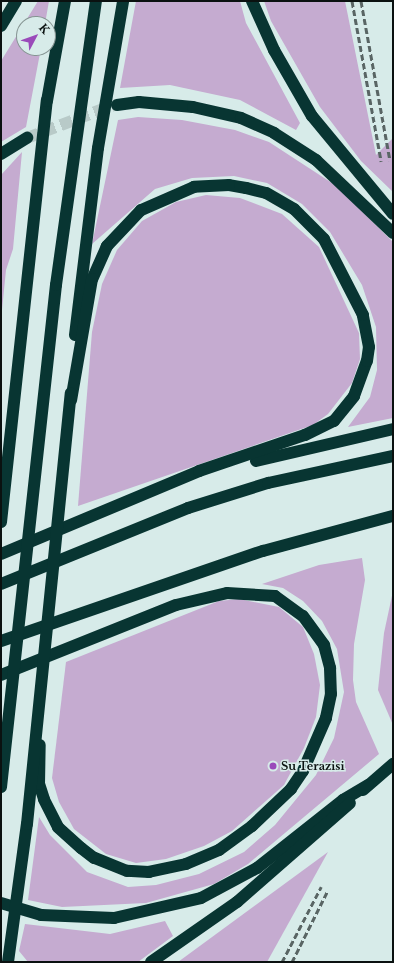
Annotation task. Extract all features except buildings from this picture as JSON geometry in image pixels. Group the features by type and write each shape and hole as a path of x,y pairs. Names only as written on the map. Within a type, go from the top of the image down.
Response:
{"highway":[{"path":"1,26 16,1"},
{"path":"1,522 45,115 65,1"},
{"path":"1,787 56,285 96,1"},
{"path":"8,962 27,824 38,692 71,400 93,182 123,1"},
{"path":"252,1 274,50 312,116 393,214"},
{"path":"117,105 139,102 193,107 241,118 274,133 316,160 393,233"},
{"path":"1,154 27,138"},
{"path":"1,554 86,520 199,471 320,429 334,421 354,396 367,361 366,329 352,290 324,240 294,209 266,194 246,188 229,185 194,186 155,201 116,234 101,258 88,296 71,400"},
{"path":"144,495 268,457 393,429"},
{"path":"1,584 85,548 231,494 393,456"},
{"path":"1,641 305,537 393,516"},
{"path":"1,675 176,605 227,593 275,596 291,606 312,626 324,645 330,668 331,694 326,718 303,771 273,807 219,850 168,869 127,871 94,858 68,838 50,815 39,784 38,692"},
{"path":"151,962 269,877 368,784 393,764"},
{"path":"1,903 42,915 135,916 201,898 258,868 343,800 368,784"}],"shaded area":[{"path":"38,1 49,1 46,16 29,16"},
{"path":"136,1 240,1 246,23 300,123 296,130 240,100 170,85 120,88"},
{"path":"264,1 345,1 376,155 393,138 393,192 361,161 320,107 271,21"},
{"path":"16,37 16,56 39,56 26,127 1,142 1,61"},
{"path":"138,117 182,120 235,130 269,142 335,185 393,242 393,418 348,427 370,397 377,370 376,327 362,285 330,232 302,204 267,183 234,176 192,178 155,189 92,244 118,120"},
{"path":"22,152 13,249 6,270 1,320 1,175"},
{"path":"206,195 240,198 282,214 319,247 359,333 360,359 352,383 328,414 313,425 78,506 92,332 102,284 117,250 142,221 176,202"},
{"path":"362,558 365,580 354,644 353,680 356,702 379,754 248,864 214,884 146,903 62,907 28,900 39,817 50,835 87,872 128,887 156,885 199,874 244,852 275,825 316,775 334,738 344,692 337,649 322,621 303,601 283,588 262,584 319,565"},
{"path":"393,591 393,725 378,690 384,633"},
{"path":"239,599 279,607 303,627 314,654 320,685 316,717 304,748 284,785 232,831 204,846 166,859 136,863 106,854 74,829 59,802 52,778 66,662 219,601"},
{"path":"328,852 267,962 178,962"},
{"path":"165,921 173,936 138,962 28,962 19,951 25,924 110,934"}],"tunnel":[{"path":"27,138 114,105"}],"railway":[{"path":"352,1 381,161"},
{"path":"361,1 390,160"},
{"path":"282,962 321,887"},
{"path":"292,962 328,890"}],"place":[{"name":"Su Terazisi","path":"273,766"}]}
